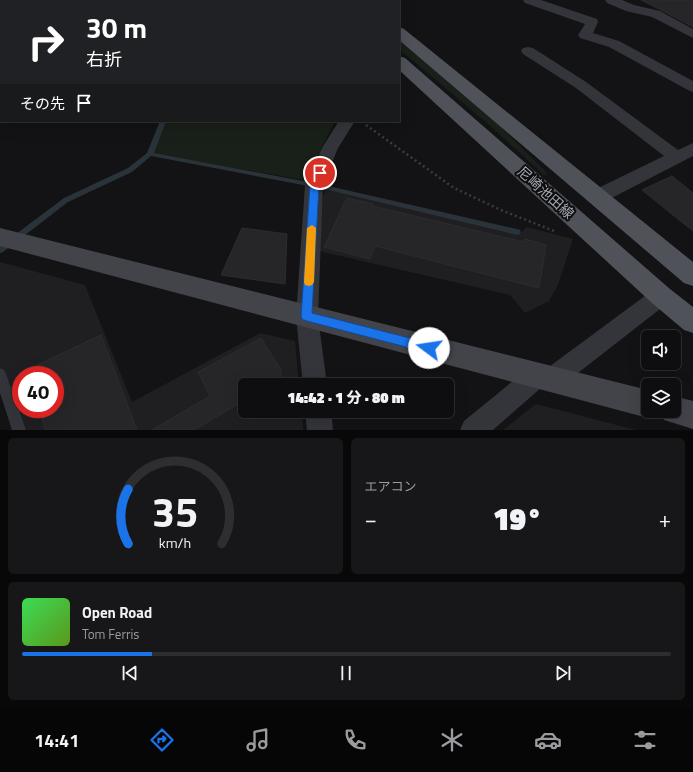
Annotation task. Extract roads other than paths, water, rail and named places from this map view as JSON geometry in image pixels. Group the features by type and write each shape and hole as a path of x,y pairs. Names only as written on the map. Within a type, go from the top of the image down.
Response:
{"main road":[{"name":"尼崎池田線","path":"400,33 693,276"},
{"name":"尼崎池田線","path":"400,62 661,296 693,322"}],"street":[{"path":"529,0 592,22 581,33 614,44 693,87"},
{"path":"611,0 630,8 656,14 693,34"},
{"path":"528,51 585,84 676,157"},
{"path":"314,378 307,317 314,185 330,148 346,122"},
{"path":"597,197 693,149"},
{"path":"0,237 641,402"},
{"path":"473,430 661,296"},
{"path":"681,412 693,415"},
{"path":"319,418 320,430"}],"lane":[{"path":"0,374 19,430"}],"waterway":[{"path":"150,154 163,122"},
{"path":"0,250 66,200 130,170 150,154"},
{"path":"150,154 324,187 517,232"}]}
